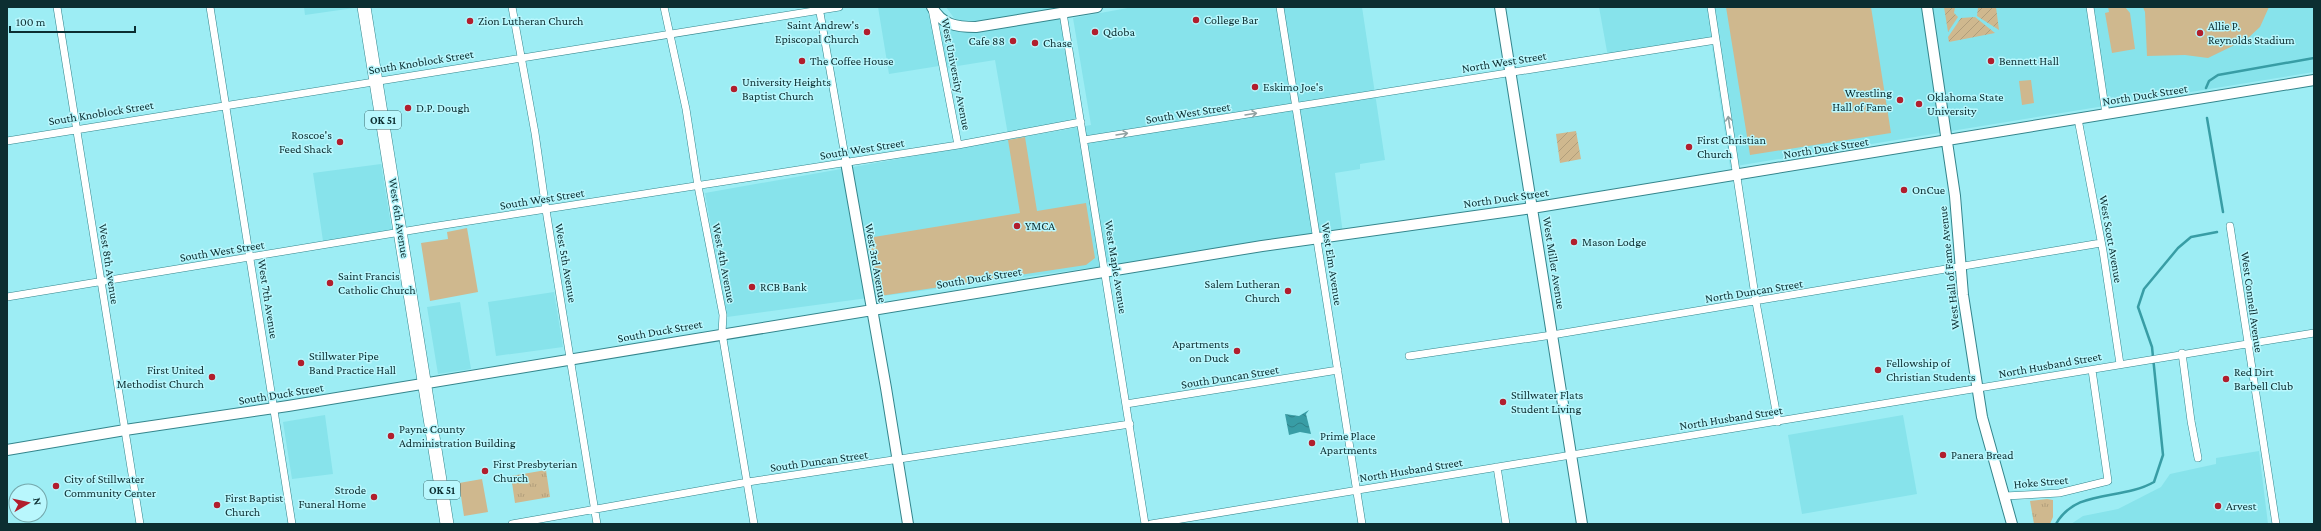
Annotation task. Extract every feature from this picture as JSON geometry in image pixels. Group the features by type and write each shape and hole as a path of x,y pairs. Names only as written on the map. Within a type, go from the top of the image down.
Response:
{"highway":[{"name":"West 6th Avenue","path":"364,7 402,232 420,362 426,383 448,524"}],"main road":[{"path":"932,7 938,17 946,23 960,27 976,27 1097,7"},
{"name":"West Miller Avenue","path":"1500,7 1582,524"},
{"name":"West Hall of Fame Avenue","path":"1927,7 1955,196 1961,267 1982,416 1988,442 2006,496 2012,524"},
{"name":"North Duck Street","path":"1317,237 1532,208 2314,80"},
{"name":"West 3rd Avenue","path":"846,162 886,388 908,524"},
{"name":"South Duck Street","path":"7,450 125,430 274,408 722,333 1317,237"}],"street":[{"name":"West 8th Avenue","path":"57,7 140,524"},
{"name":"West 7th Avenue","path":"210,7 227,106 292,524"},
{"name":"West 5th Avenue","path":"512,7 535,133 546,210 598,524"},
{"name":"West 4th Avenue","path":"664,7 686,109 698,186 723,315 722,333 754,524"},
{"name":"South Knoblock Street","path":"7,141 671,35 819,9 839,7"},
{"name":"West University Avenue","path":"932,7 958,144"},
{"name":"West Elm Avenue","path":"1280,7 1362,524"},
{"path":"1711,7 1756,302 1778,422"},
{"path":"2090,7 2106,114"},
{"name":"West 3rd Avenue","path":"819,9 846,162"},
{"name":"West Maple Avenue","path":"1063,13 1106,271 1145,524"},
{"name":"North West Street","path":"1296,106 1716,40"},
{"name":"South West Street","path":"1084,140 1296,106"},
{"name":"West Scott Avenue","path":"2078,119 2101,243 2120,364"},
{"name":"South West Street","path":"7,297 402,232 958,144 1081,122"},
{"name":"West Connell Avenue","path":"2230,226 2247,344 2276,524"},
{"name":"North Duncan Street","path":"1409,356 1552,335 1756,302 2101,243"},
{"name":"North Husband Street","path":"1151,524 1978,389 2182,353 2314,333"},
{"path":"2182,353 2191,421 2198,458"},
{"name":"South Duncan Street","path":"1126,404 1338,370"},
{"name":"Hoke Street","path":"2006,496 2079,490 2108,482 2092,370"},
{"name":"South Duncan Street","path":"512,524 748,482 1130,424"},
{"path":"1497,467 1506,524"}],"shaded area":[{"path":"304,7 354,7 354,8 305,15"},
{"path":"878,7 928,7 939,66 889,74"},
{"path":"946,7 1072,7 965,23 954,18"},
{"path":"1133,7 1362,7 1385,160 1360,164 1360,169 1335,173 1343,234 727,317 705,193 1091,125 1073,18"},
{"name":"Oklahoma State University","path":"1599,7 2314,7 2314,72 1730,167 1711,40 1608,57"},
{"path":"1063,13 1081,122 1008,135 995,60 945,68 940,32"},
{"path":"381,164 392,231 323,241 313,173"},
{"path":"554,292 563,347 496,356 488,302"},
{"path":"460,302 471,369 438,374 427,307"},
{"path":"325,415 333,474 292,479 283,422"},
{"path":"1903,415 1917,494 1802,514 1788,435"},
{"path":"2259,451 2268,524 2071,524 2083,516 2118,509 2161,487 2170,474 2216,464 2216,458"}],"green space":[{"path":"1726,7 1871,7 1891,133 1750,155"},
{"path":"1944,7 1955,7 1954,13 1958,17 1948,32"},
{"path":"1978,7 1996,7 1999,30 1977,16"},
{"path":"2108,7 2125,7 2130,13 2135,49 2112,53 2105,13 2109,12"},
{"name":"Allie P. Reynolds Stadium","path":"2143,7 2269,7 2260,27 2247,39 2208,58 2185,55 2147,56 2145,12"},
{"path":"1975,17 1995,33 1949,42 1948,37 1961,18"},
{"path":"2031,80 2034,103 2022,105 2019,81"},
{"path":"1576,131 1581,159 1560,163 1556,134"},
{"name":"YMCA","path":"1025,137 1037,211 1086,203 1095,258 1086,265 880,296 876,293 867,240 868,238 1020,213 1008,140"},
{"path":"467,228 478,292 430,301 421,243 448,239 447,232"},
{"path":"546,470 550,497 515,503 511,476"},
{"path":"482,479 488,512 464,516 459,483"},
{"path":"2047,499 2053,500 2053,517 2050,524 2034,524 2030,501"}],"water":[{"path":"1309,410 1306,414 1311,434 1300,432 1289,435 1285,414 1299,416"}],"waterway":[{"path":"2206,88 2209,81 2218,75 2314,58"},
{"path":"2207,118 2223,212"},
{"path":"2056,524 2065,513 2075,505 2087,500 2128,492 2154,482 2163,455 2152,347 2138,307 2144,289 2178,248 2191,237 2217,232"}],"place":[{"name":"College Bar","path":"1196,20"},
{"name":"Zion Lutheran Church","path":"470,21"},
{"name":"Saint Andrew's Episcopal Church","path":"867,32"},
{"name":"Qdoba","path":"1095,32"},
{"name":"Allie P. Reynolds Stadium","path":"2200,33"},
{"name":"Cafe 88","path":"1013,41"},
{"name":"Chase","path":"1035,43"},
{"name":"The Coffee House","path":"802,61"},
{"name":"Bennett Hall","path":"1991,61"},
{"name":"Eskimo Joe's","path":"1255,87"},
{"name":"University Heights Baptist Church","path":"734,89"},
{"name":"Wrestling Hall of Fame","path":"1900,100"},
{"name":"Oklahoma State University","path":"1919,104"},
{"name":"D.P. Dough","path":"408,108"},
{"name":"Roscoe's Feed Shack","path":"340,142"},
{"name":"First Christian Church","path":"1689,147"},
{"name":"OnCue","path":"1904,190"},
{"name":"YMCA","path":"1017,226"},
{"name":"Mason Lodge","path":"1574,242"},
{"name":"Saint Francis Catholic Church","path":"330,283"},
{"name":"RCB Bank","path":"752,287"},
{"name":"Salem Lutheran Church","path":"1288,291"},
{"name":"Apartments on Duck","path":"1237,351"},
{"name":"Stillwater Pipe Band Practice Hall","path":"301,363"},
{"name":"Fellowship of Christian Students","path":"1878,370"},
{"name":"First United Methodist Church","path":"212,377"},
{"name":"Red Dirt Barbell Club","path":"2226,379"},
{"name":"Stillwater Flats Student Living","path":"1503,402"},
{"name":"Payne County Administration Building","path":"391,436"},
{"name":"Prime Place Apartments","path":"1312,443"},
{"name":"Panera Bread","path":"1943,455"},
{"name":"First Presbyterian Church","path":"485,471"},
{"name":"City of Stillwater Community Center","path":"56,486"},
{"name":"Strode Funeral Home","path":"374,497"},
{"name":"First Baptist Church","path":"217,505"},
{"name":"Arvest","path":"2218,506"}]}
